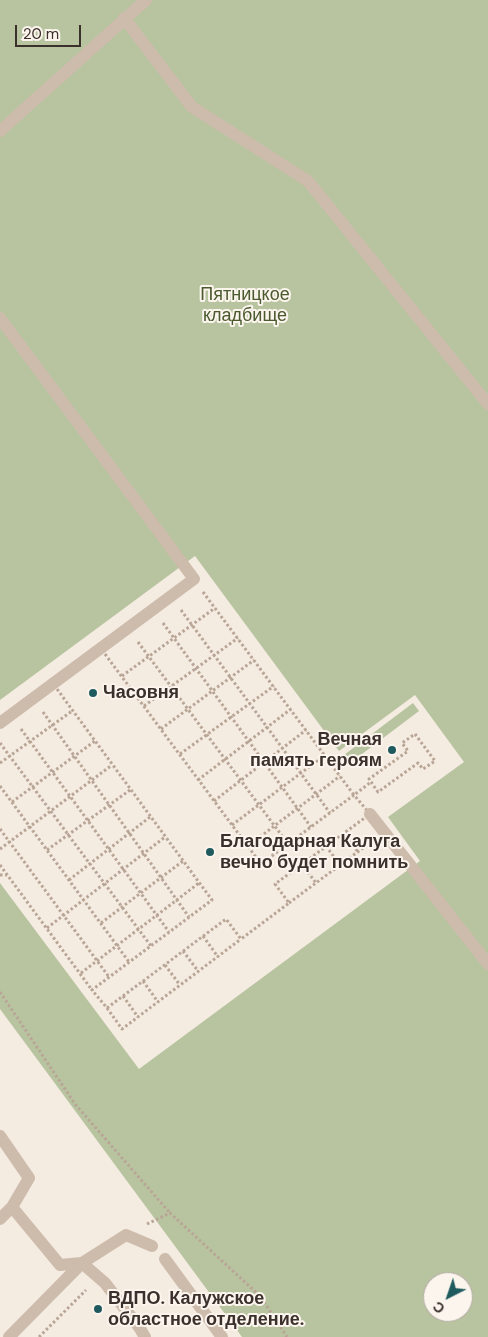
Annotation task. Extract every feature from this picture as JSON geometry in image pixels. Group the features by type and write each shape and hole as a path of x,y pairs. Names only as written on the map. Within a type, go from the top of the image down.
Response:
{"lane":[{"path":"0,131 146,0"},
{"path":"124,18 192,107 308,181 488,404"},
{"path":"0,318 194,579 5,719"},
{"path":"370,814 488,964"},
{"path":"0,1136 29,1178 12,1207 0,1219"},
{"path":"12,1207 60,1265 82,1263 100,1279 140,1327 145,1337"},
{"path":"9,1337 82,1263 126,1235 152,1246"},
{"path":"165,1259 222,1337"}],"path":[{"path":"194,579 370,814 275,884 289,903"},
{"path":"171,596 330,813"},
{"path":"122,676 215,608"},
{"path":"153,610 311,827"},
{"path":"128,628 288,844"},
{"path":"144,706 238,638"},
{"path":"92,990 212,900 54,685 102,650 261,864 371,782"},
{"path":"161,729 254,660"},
{"path":"180,754 274,686"},
{"path":"33,698 190,917"},
{"path":"198,780 290,709"},
{"path":"0,764 72,711"},
{"path":"5,719 30,742 169,932"},
{"path":"214,800 306,730"},
{"path":"415,734 435,760 423,769 418,762 378,792 371,782 369,779 408,750 402,743 415,734"},
{"path":"12,802 95,742"},
{"path":"0,743 151,946"},
{"path":"232,825 325,755"},
{"path":"0,849 112,765"},
{"path":"248,846 340,776"},
{"path":"0,786 129,962"},
{"path":"47,850 130,790"},
{"path":"69,880 150,817"},
{"path":"0,829 109,977"},
{"path":"0,865 122,1028 385,832"},
{"path":"344,833 358,852"},
{"path":"47,928 166,837"},
{"path":"326,846 340,865"},
{"path":"101,923 183,861"},
{"path":"302,864 316,883"},
{"path":"0,875 8,875"},
{"path":"80,973 199,883"},
{"path":"107,1008 226,919 241,939"},
{"path":"203,936 218,957"},
{"path":"183,951 198,971"},
{"path":"165,965 180,985"},
{"path":"143,981 158,1002"},
{"path":"0,992 75,1104 170,1213 260,1296 287,1337"},
{"path":"123,996 138,1017"},
{"path":"126,1235 170,1213"},
{"path":"39,1337 85,1290 100,1279"}],"green space":[{"name":"Пятницкое кладбище","path":"0,0 488,0 488,1337 242,1337 0,1009 0,883 139,1069 420,861 388,817 464,762 415,695 339,751 195,556 0,700"},
{"path":"413,703 419,711 350,763 344,755"}],"place":[{"name":"Часовня","path":"93,693"},
{"name":"Вечная память героям","path":"392,750"},
{"name":"Благодарная Калуга вечно будет помнить","path":"210,852"},
{"name":"ВДПО. Калужское областное отделение.","path":"98,1309"}]}
